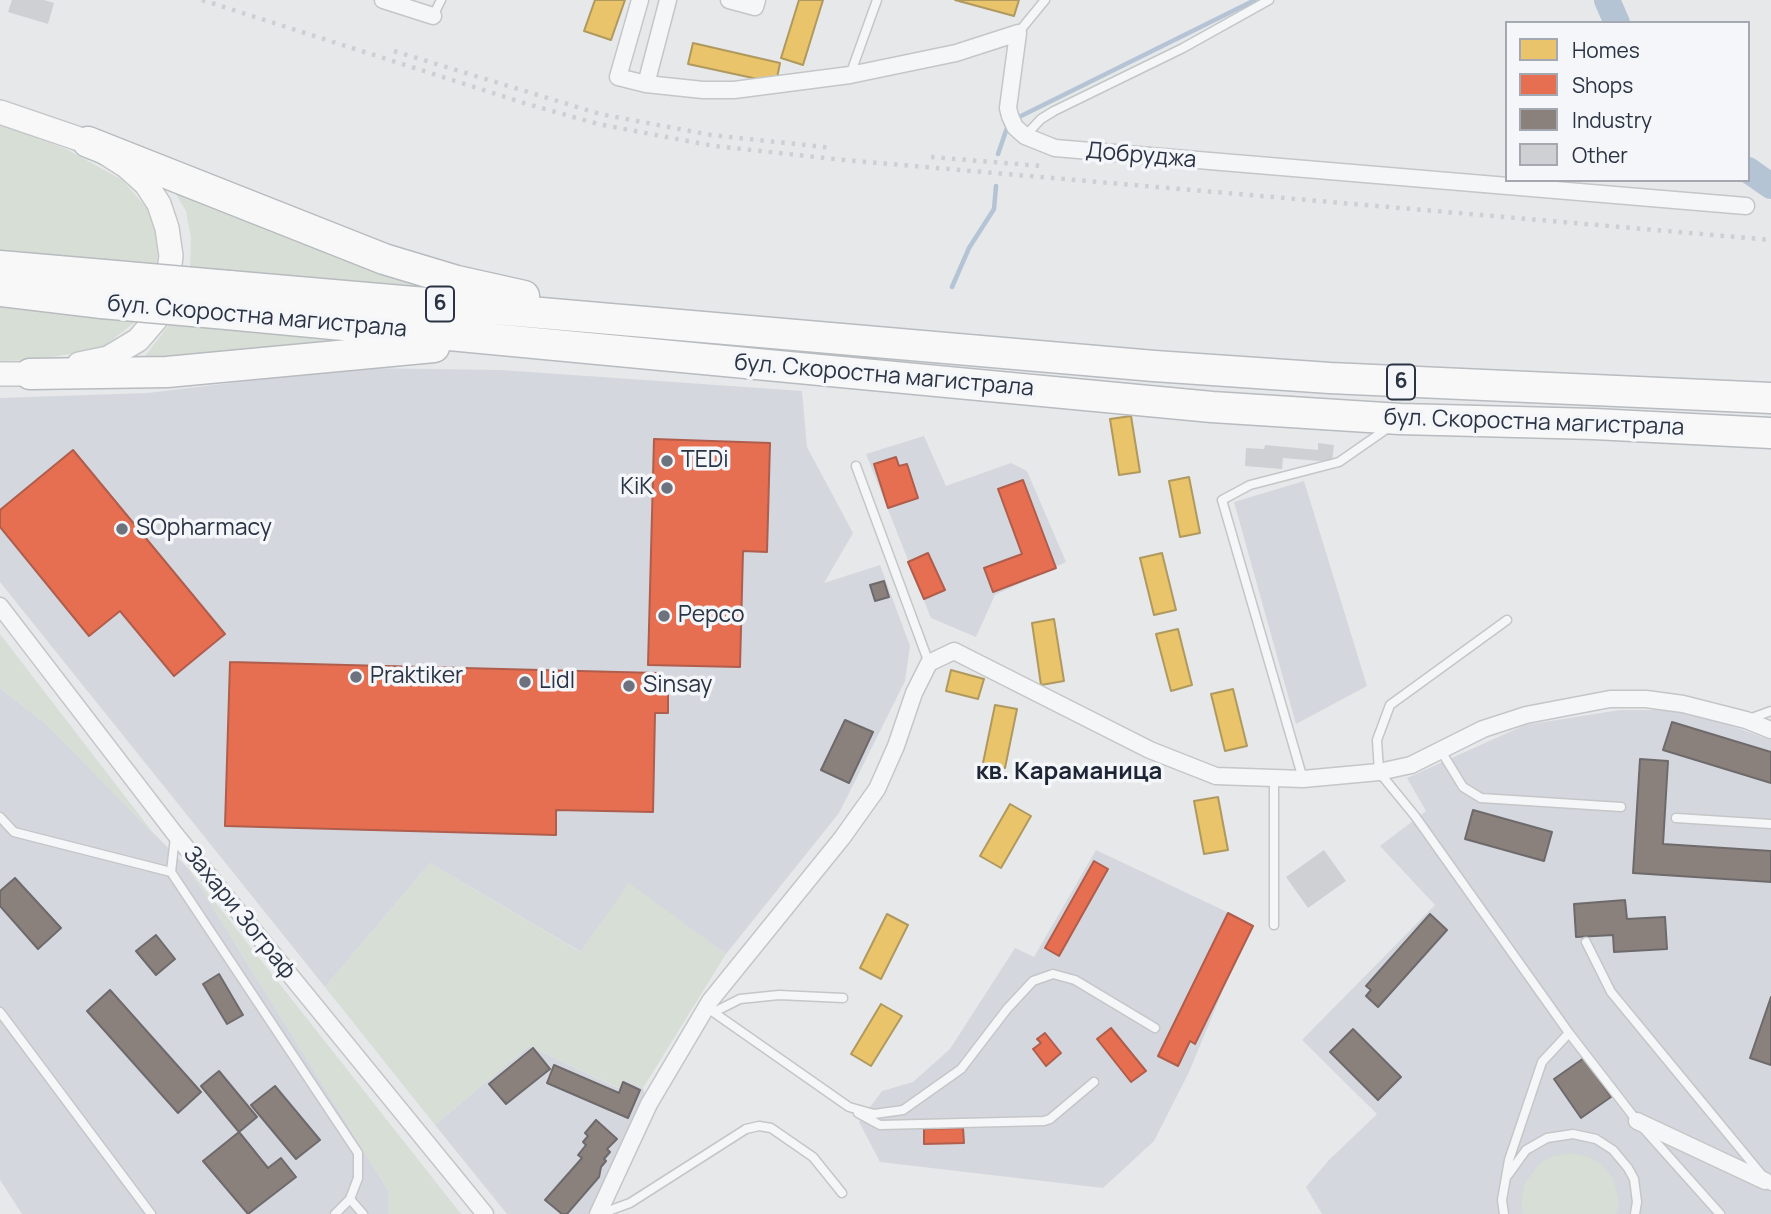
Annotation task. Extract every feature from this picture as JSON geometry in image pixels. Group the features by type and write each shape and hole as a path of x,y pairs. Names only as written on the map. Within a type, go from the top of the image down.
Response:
{"highway":[{"path":"88,142 384,259 457,281 651,324"},
{"name":"бул. Скоростна магистрала","path":"0,265 103,289"},
{"name":"бул. Скоростна магистрала","path":"0,291 103,289 228,300 651,324 1330,378 1771,398"},
{"name":"бул. Скоростна магистрала","path":"228,300 504,340 1212,407 1400,419 1594,424 1771,433"},
{"path":"30,374 167,372 504,340"}],"main road":[{"path":"0,112 88,142 127,166 146,184 159,204 172,256 166,295 156,319 138,340 108,358 30,374 0,374"}],"street":[{"path":"383,0 433,16"},
{"path":"640,0 618,77 646,84 703,90 734,90 850,75 956,53 1018,33 1008,108 1016,126"},
{"path":"646,84 668,0"},
{"path":"729,0 755,7 757,0"},
{"name":"Добруджа","path":"1016,126 1055,148 1746,206"},
{"name":"Захари Зограф","path":"0,606 175,834 485,1214"},
{"path":"599,1214 649,1104 710,1010 877,789 896,746 914,693 929,663 954,651 1150,750 1216,776 1303,779 1379,772 1411,765 1483,729 1526,715 1609,699 1646,699 1683,704 1746,720 1771,730"},
{"path":"1637,1121 1768,1183"}],"lane":[{"path":"433,16 442,0"},
{"path":"850,75 877,0"},
{"path":"1018,33 1045,0"},
{"path":"1016,126 1041,119 1183,48 1269,0"},
{"path":"1303,779 1223,500 1251,485 1339,462 1400,419"},
{"path":"856,466 929,663"},
{"path":"1507,620 1390,705 1377,740 1379,772 1415,816 1569,1033 1637,1121 1720,1214"},
{"path":"1746,720 1771,710"},
{"path":"1441,751 1463,787 1481,798 1621,807"},
{"path":"1274,779 1274,925"},
{"path":"0,817 14,832 171,872"},
{"path":"1676,818 1771,824"},
{"path":"175,834 171,872 358,1153 358,1178 350,1199 335,1214"},
{"path":"1586,942 1611,992 1768,1183"},
{"path":"849,1107 874,1114 903,1110 961,1069 1006,1009 1033,981 1053,974 1075,980 1155,1028"},
{"path":"710,1010 740,999 779,995 843,998"},
{"path":"710,1010 849,1107 880,1125 1044,1121 1050,1119 1094,1082"},
{"path":"0,1012 151,1214"},
{"path":"1504,1214 1502,1200 1509,1160 1542,1062 1569,1033"},
{"path":"599,1214 630,1203 746,1129 759,1125 772,1128 813,1157 842,1193"},
{"path":"1508,1175 1526,1150 1547,1138 1573,1134 1596,1139 1613,1150 1634,1179 1637,1202 1635,1214"},
{"path":"350,1199 363,1214"}],"shaded area":[{"path":"0,124 68,150 122,180 147,208 158,240 157,269 0,255"},
{"path":"166,178 475,299 190,271 191,238 186,211"},
{"path":"0,305 139,319 100,349 34,360 0,361"},
{"path":"172,321 417,342 142,360"},
{"path":"354,368 501,370 802,391 807,447 853,533 824,583 880,565 910,646 905,681 839,813 726,954 629,884 581,952 430,863 325,987 0,582 0,398 148,393"},
{"path":"924,436 946,486 1011,463 1027,471 1066,562 995,595 976,637 931,618 866,454"},
{"path":"1304,481 1367,686 1296,724 1234,502"},
{"path":"0,634 157,838 47,725 0,688"},
{"path":"0,688 47,725 189,869 388,1190 388,1214 22,1214 0,1180"},
{"path":"1620,710 1670,710 1726,724 1771,740 1771,1214 1322,1214 1306,1187 1329,1160 1377,1114 1302,1040 1435,905 1380,846 1426,811 1407,778 1525,725"},
{"path":"1096,850 1246,921 1221,995 1189,1072 1154,1141 1103,1188 880,1162 859,1122 882,1091 913,1082 950,1049 1015,948 1034,957"},
{"path":"430,863 580,952 629,883 726,954 643,1088 624,1080 619,1088 529,1046 435,1125 325,987"},
{"path":"189,869 461,1214 388,1214 388,1190"},
{"path":"529,1046 618,1088 624,1080 643,1088 645,1094 588,1214 507,1214 435,1125"},
{"path":"1572,1153 1589,1157 1601,1164 1613,1178 1619,1202 1616,1214 1523,1214 1521,1200 1525,1183 1539,1164 1553,1156"}],"building: Homes":[{"path":"595,0 625,0 611,40 584,31"},
{"path":"799,0 823,0 803,65 781,58"},
{"path":"955,0 1019,0 1014,16"},
{"path":"693,43 780,63 776,83 688,64"},
{"path":"1131,416 1140,472 1119,475 1110,419"},
{"path":"1189,477 1200,533 1180,537 1169,481"},
{"path":"1162,553 1176,610 1154,615 1140,558"},
{"path":"1054,619 1064,681 1041,685 1032,623"},
{"path":"1178,629 1192,685 1171,691 1156,634"},
{"path":"951,670 984,679 978,699 946,691"},
{"path":"1233,689 1247,746 1225,751 1211,694"},
{"path":"995,705 1017,709 1005,768 983,763"},
{"path":"1218,797 1228,850 1204,854 1194,801"},
{"path":"1010,804 1031,816 1001,868 980,856"},
{"path":"887,914 908,925 881,979 860,968"},
{"path":"881,1004 902,1016 871,1066 851,1054"}],"building: Shops":[{"path":"654,439 770,443 767,552 743,551 740,667 648,665"},
{"path":"73,450 225,634 174,676 120,611 89,636 0,527 0,510"},
{"path":"896,457 899,466 907,464 918,498 888,508 874,464"},
{"path":"1023,480 1056,568 993,592 984,568 1022,554 998,489"},
{"path":"928,553 945,590 924,599 908,562"},
{"path":"230,662 657,673 657,684 668,684 668,713 655,713 653,812 556,810 556,835 225,826"},
{"path":"1094,861 1108,869 1059,956 1045,948"},
{"path":"1228,913 1253,926 1195,1044 1190,1041 1178,1066 1158,1056"},
{"path":"1111,1028 1146,1071 1131,1082 1097,1039"},
{"path":"1045,1033 1061,1053 1046,1066 1033,1049 1041,1043 1037,1039"},
{"path":"963,1128 964,1143 924,1144 924,1129"}],"building: Industry":[{"path":"884,581 889,597 875,601 870,585"},
{"path":"845,720 873,732 849,783 821,770"},
{"path":"1672,722 1771,752 1771,783 1663,750"},
{"path":"1640,759 1668,761 1663,844 1771,851 1771,882 1633,873"},
{"path":"1473,810 1552,832 1544,861 1465,839"},
{"path":"15,878 61,928 38,949 0,906 0,891"},
{"path":"1625,900 1627,919 1665,917 1667,949 1614,952 1613,935 1576,937 1574,904"},
{"path":"1430,914 1447,930 1378,1007 1366,996 1371,990 1366,986"},
{"path":"156,935 175,959 156,975 136,951"},
{"path":"219,974 243,1015 227,1024 203,984"},
{"path":"110,990 201,1092 178,1113 87,1011"},
{"path":"1771,997 1771,1065 1750,1058"},
{"path":"1353,1029 1401,1077 1378,1100 1330,1052"},
{"path":"533,1048 550,1069 506,1104 489,1084"},
{"path":"1584,1058 1611,1097 1581,1118 1554,1079"},
{"path":"554,1065 619,1093 623,1082 640,1090 628,1118 547,1083"},
{"path":"219,1071 257,1117 239,1132 201,1086"},
{"path":"275,1086 320,1140 296,1159 251,1105"},
{"path":"596,1120 617,1139 607,1149 610,1152 604,1159 606,1161 601,1167 599,1177 567,1214 562,1214 545,1200 582,1158 578,1155 586,1145 583,1142 588,1136 585,1133"},
{"path":"239,1132 268,1168 281,1158 296,1177 248,1214 203,1161"}],"building: Other":[{"path":"12,0 44,0 54,3 48,24 8,12"},
{"path":"1318,443 1334,445 1332,462 1283,458 1282,469 1245,466 1246,448 1264,449 1265,445 1318,450"},
{"path":"1324,850 1346,881 1308,908 1286,877"}],"waterway":[{"path":"1015,119 1255,0"},
{"path":"1607,0 1616,21"},
{"path":"998,154 1008,125"},
{"path":"1750,171 1771,186"},
{"path":"952,287 969,248 994,209 996,186"}],"railway":[{"path":"202,0 524,103 598,124 714,146 844,160 1771,240"},
{"path":"394,51 600,114 711,135 833,148"},
{"path":"931,157 1042,166"}],"place":[{"name":"TEDi","path":"667,461"},
{"name":"KiK","path":"667,488"},
{"name":"SOpharmacy","path":"122,529"},
{"name":"Pepco","path":"664,616"},
{"name":"Praktiker","path":"356,677"},
{"name":"Lidl","path":"525,682"},
{"name":"Sinsay","path":"629,686"}],"district":[{"name":"кв. Караманица","path":"1069,772"}]}
